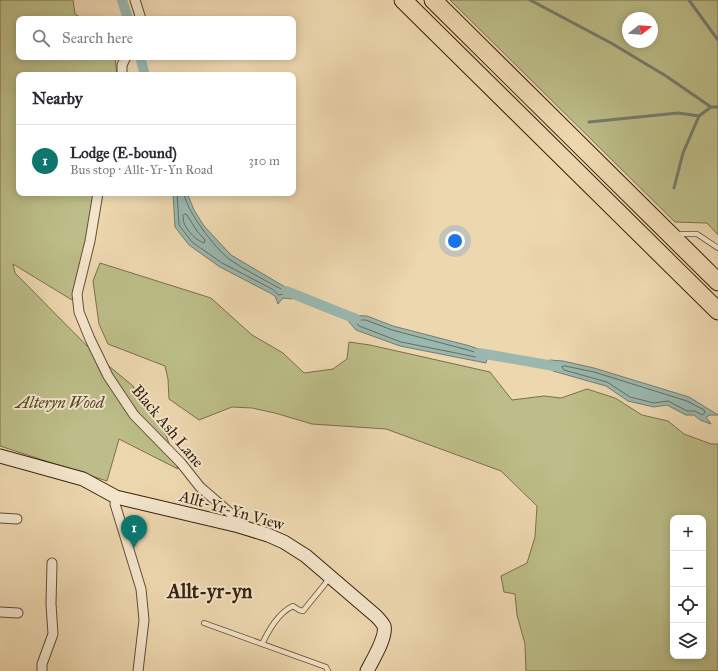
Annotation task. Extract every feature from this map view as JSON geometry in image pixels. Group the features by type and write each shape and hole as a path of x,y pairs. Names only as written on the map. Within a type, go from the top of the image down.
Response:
{"highway":[{"path":"403,0 718,311"},
{"path":"433,0 718,282"}],"street":[{"path":"135,0 140,16"},
{"path":"122,72 122,66 125,60"},
{"name":"Black Ash Lane","path":"98,196 90,241 77,294 79,312 90,339 108,376 134,415 181,463 200,487 237,519 239,526"},
{"name":"Allt-Yr-Yn View","path":"0,456 83,479 116,496 239,526 268,535 284,542 306,556 330,575 382,622 384,628 382,638 367,671"},
{"path":"116,496 115,504 141,589 144,620 138,671"},
{"path":"0,518 16,519"},
{"path":"42,671 42,664 53,634 51,604 52,564"},
{"path":"0,612 18,613"}],"lane":[{"path":"669,234 697,234 718,248"},
{"path":"262,644 280,615 293,606 303,611 325,584 330,575"},
{"path":"204,623 326,667 328,671"}],"green space":[{"name":"Alteryn Wood","path":"0,0 73,0 75,14 78,16 16,16 16,60 115,60 117,72 16,72 16,196 98,196 90,241 72,300 13,264 15,273 98,357 133,386 141,401 166,435 178,469 119,439 107,481 0,446"},
{"path":"450,0 718,0 718,235 707,223 675,222"},
{"path":"100,263 211,298 252,335 283,353 304,373 333,369 347,359 349,342 370,345 490,372 512,400 544,396 561,398 587,389 615,398 642,415 668,421 684,434 711,444 718,444 718,671 526,671 525,644 517,615 515,594 504,592 501,576 527,563 535,537 537,506 501,471 386,429 312,424 252,408 232,407 199,420 169,399 168,379 165,366 108,344 99,324 93,281"}],"water":[{"path":"173,196 188,196 194,210 204,226 231,255 298,296 292,299 283,298 278,304 275,296 220,267 189,245 175,227"},
{"path":"343,315 367,316 393,326 470,346 492,354 487,359 486,363 400,346 356,330"},
{"path":"550,360 563,361 594,368 689,397 718,415 710,415 706,417 711,424 700,420 694,415 686,415 667,405 654,407 628,401 606,386 553,371 542,363"}],"waterway":[{"path":"122,0 127,16"},
{"path":"530,0 611,43 666,76 711,107 718,107"},
{"path":"689,0 718,40"},
{"path":"141,60 144,72"},
{"path":"674,188 683,153 699,116 711,107"},
{"path":"589,122 678,113 699,116"},
{"path":"286,291 356,319"},
{"path":"479,353 554,366"}],"place":[{"name":"Lodge (E-bound)","path":"134,548"}],"district":[{"name":"Allt-yr-yn","path":"210,591"}]}
